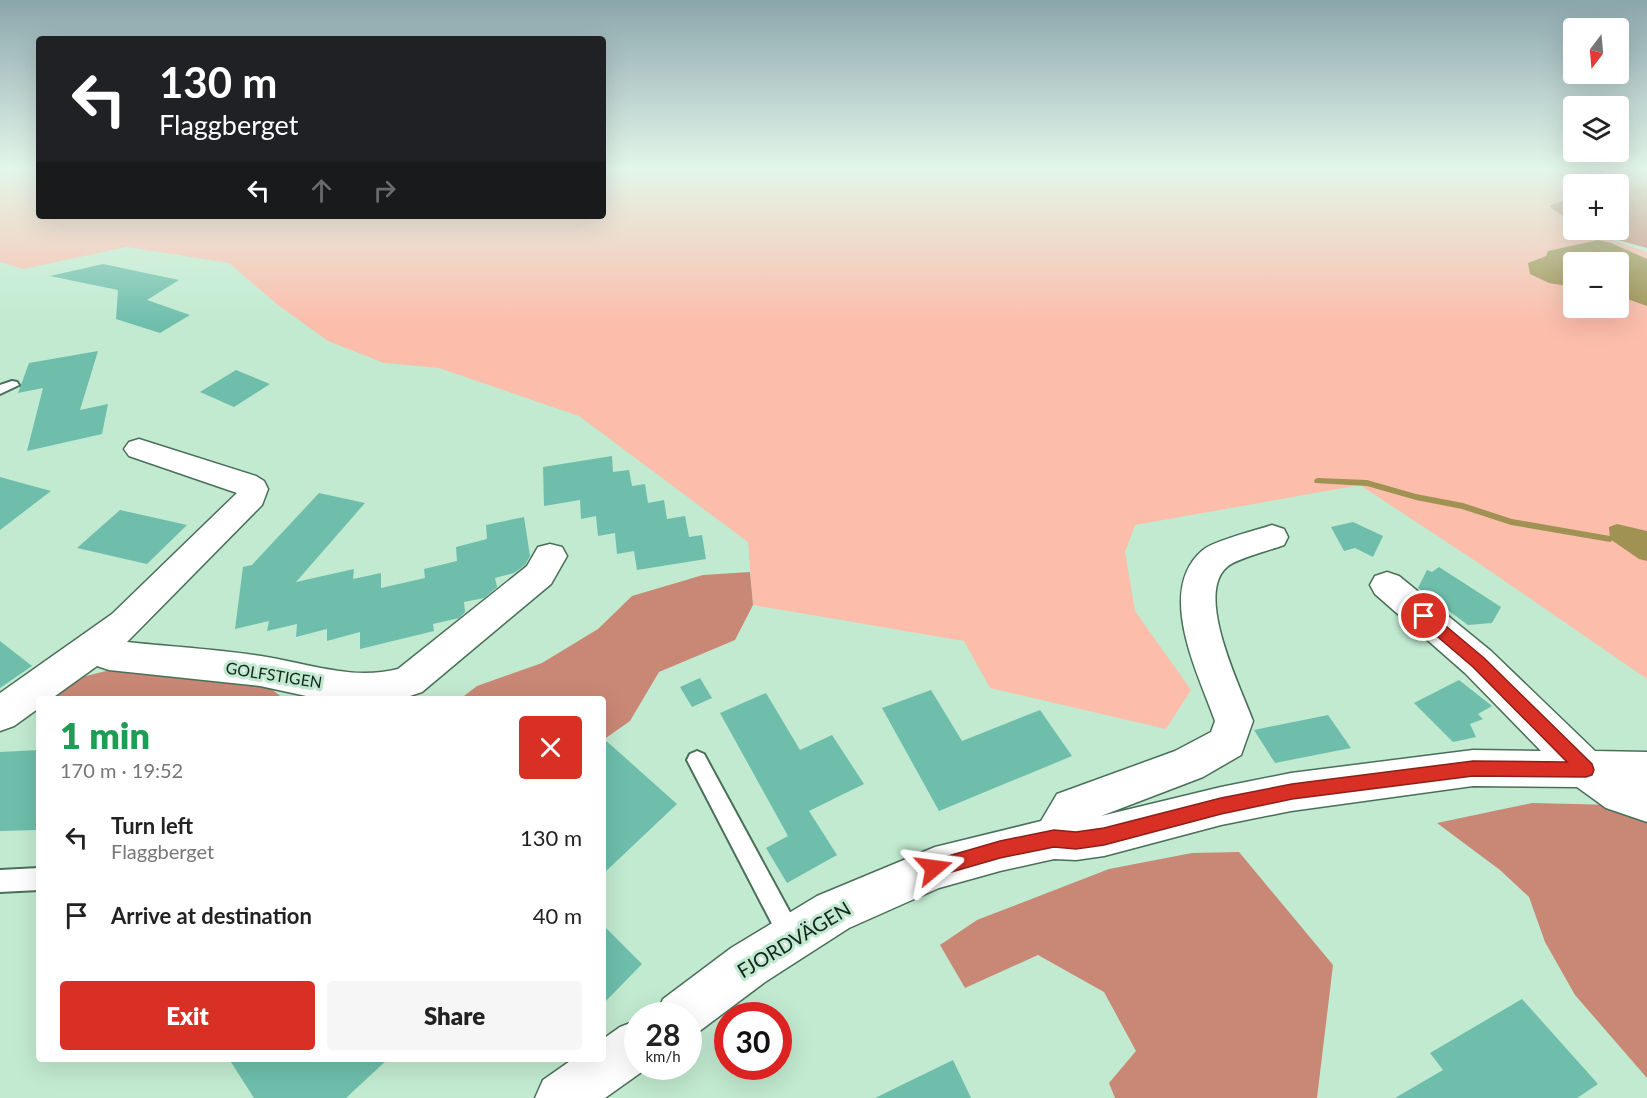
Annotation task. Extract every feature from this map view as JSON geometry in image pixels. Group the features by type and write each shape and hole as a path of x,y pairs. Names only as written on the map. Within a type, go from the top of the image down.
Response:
{"street":[{"path":"0,714 92,650 125,624 251,497 253,489 245,483 140,449"},
{"path":"1054,839 1072,808 1126,789 1213,752 1227,743 1234,721 1200,626 1198,597 1202,574 1216,557 1272,537"},
{"name":"GOLFSTIGEN","path":"92,650 109,655 260,671 342,688 377,690 409,681 538,575 550,556"},
{"path":"1387,585 1478,663 1597,780 1621,795 1647,803"},
{"name":"FJORDVÄGEN","path":"699,1002 748,965 833,912 934,868 1000,850 1054,839 1076,840 1104,836 1221,806 1292,792 1473,768 1647,770"},
{"path":"561,1098 624,1055"}],"lane":[{"path":"697,760 791,938"},
{"path":"0,881 36,879"}],"shaded area":[{"path":"0,221 1563,221 1563,240 1612,240 1647,252 1647,679 1360,485 1135,525 1125,552 1135,611 1191,690 1166,729 990,688 964,641 753,605 748,542 579,416 439,368 384,363 328,341 278,305 229,263 127,247 23,269 0,262"},
{"path":"1629,221 1647,221 1647,248 1618,240 1629,240"},
{"path":"1598,240 1611,243 1647,259 1647,306 1629,300 1629,252 1563,252 1563,285 1549,283 1530,274 1528,263 1546,256 1548,251"},
{"path":"1617,524 1647,531 1647,561 1639,559 1610,539 1609,527"},
{"path":"750,572 753,605 735,640 659,672 630,721 606,738 606,696 464,696 477,686 542,663 598,629 632,596 703,575"},
{"path":"106,671 260,680 280,696 50,696 74,679"},
{"path":"1532,803 1617,805 1647,815 1647,1078 1575,995 1545,942 1529,897 1500,870 1437,823"},
{"path":"1239,852 1333,965 1317,1098 1115,1098 1109,1083 1136,1051 1104,992 1038,955 965,988 940,945 977,920 1109,869 1192,853"}],"building":[{"path":"103,264 179,280 147,300 190,315 160,333 116,319 118,290 50,276"},
{"path":"98,351 80,410 108,404 102,434 27,451 43,388 18,393 29,363"},
{"path":"236,370 270,384 234,407 200,392"},
{"path":"612,456 613,472 629,470 632,486 645,484 648,503 664,500 667,519 685,516 689,537 702,535 706,559 637,570 634,551 617,554 615,533 598,536 596,516 581,519 580,500 544,506 543,467"},
{"path":"0,477 51,491 0,530"},
{"path":"319,493 365,503 296,582 354,569 353,579 381,573 381,588 425,578 424,569 457,561 456,547 487,539 486,525 524,517 530,556 525,565 514,573 495,578 497,587 484,598 464,602 465,612 459,618 433,624 434,631 360,649 360,632 327,641 327,629 296,637 297,624 267,631 269,621 235,629 243,567 252,565"},
{"path":"120,510 187,525 147,564 77,548"},
{"path":"1353,522 1383,536 1373,557 1355,548 1344,551 1331,527"},
{"path":"1439,567 1501,607 1492,623 1468,625 1418,588 1427,570 1432,572"},
{"path":"0,641 32,666 0,688"},
{"path":"700,678 712,698 692,707 680,687"},
{"path":"1459,680 1492,706 1478,714 1483,719 1470,724 1476,737 1453,742 1414,703"},
{"path":"931,690 962,741 1040,710 1072,756 939,811 882,708"},
{"path":"766,693 800,750 832,735 864,784 809,811 837,855 787,883 766,848 788,836 720,713"},
{"path":"1328,715 1351,748 1275,763 1254,730"},
{"path":"606,741 677,804 606,871"},
{"path":"36,750 36,830 0,831 0,752"},
{"path":"606,928 642,964 606,1001"},
{"path":"1522,999 1598,1084 1577,1098 1395,1098 1443,1070 1430,1053"},
{"path":"953,1060 971,1098 875,1098"},
{"path":"231,1062 385,1062 346,1098 254,1098"}],"waterway":[{"path":"1318,481 1367,483 1416,497 1463,506 1511,522 1610,539"}],"route":[{"path":"934,868 1000,850 1054,839 1076,840 1104,836 1221,806 1292,792 1473,768 1586,770 1478,663 1424,616"}]}
